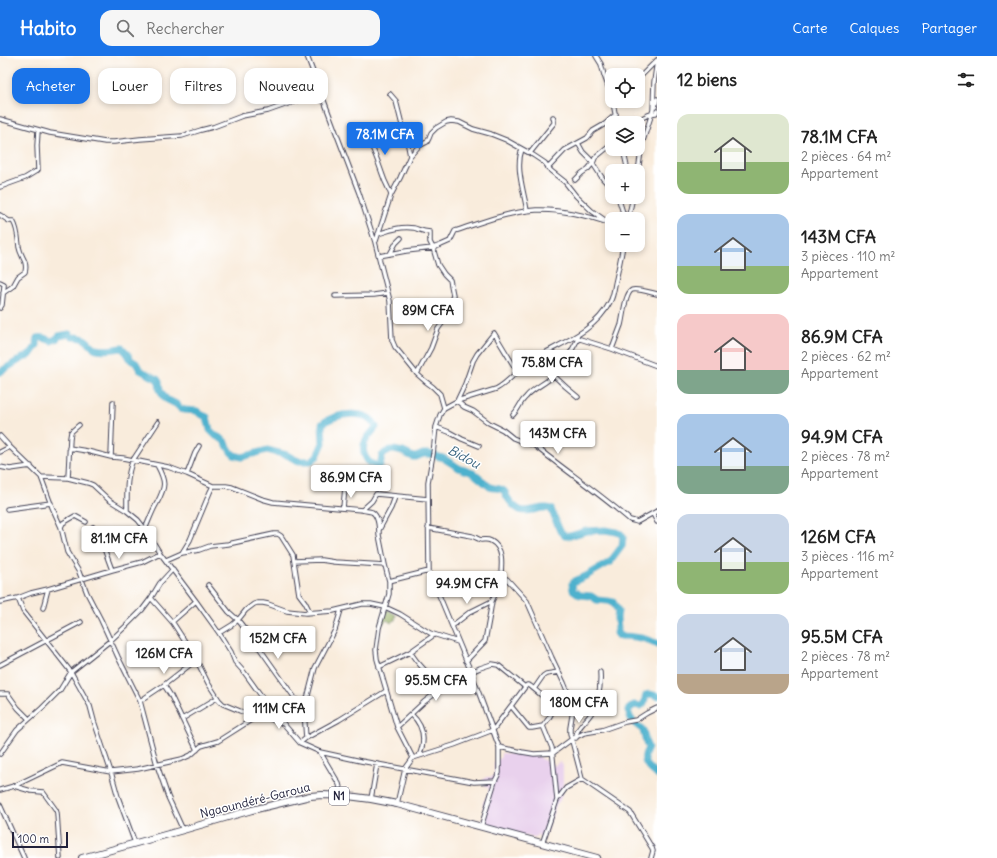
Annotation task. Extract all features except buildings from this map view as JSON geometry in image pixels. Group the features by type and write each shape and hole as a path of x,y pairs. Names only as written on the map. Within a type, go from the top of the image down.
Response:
{"highway":[{"name":"Ngaoundéré-Garoua","path":"82,858 252,810 310,796 322,795 348,796 397,804 597,858"}],"street":[{"path":"307,56 312,68"},
{"path":"596,56 601,64 605,78"},
{"path":"639,164 642,144 652,113 657,60 645,72"},
{"path":"390,94 398,105 410,156"},
{"path":"652,113 655,109 657,99"},
{"path":"0,119 38,131 114,142 182,136 213,127 242,116 268,111 288,104"},
{"path":"325,104 359,193 379,256 391,308 392,340 400,353 417,374 440,394 444,408"},
{"path":"548,168 565,150 587,138 593,131 605,124 616,114 614,108"},
{"path":"645,118 652,113 656,113 657,111"},
{"path":"530,153 554,123 552,117"},
{"path":"375,242 391,195 410,156 419,146 427,142 431,132 446,122 451,121 459,122 474,129 497,136 530,153 565,182 576,196 592,211 605,220"},
{"path":"0,187 24,178 38,170 38,131"},
{"path":"354,137 371,145 378,159 383,177 391,195"},
{"path":"578,143 605,181"},
{"path":"522,149 519,156 519,167 527,211"},
{"path":"574,180 588,169 595,158 605,150"},
{"path":"379,256 433,248 448,243 455,231 493,218 527,211 554,210 569,212 605,222"},
{"path":"0,215 15,224 26,267 25,272 18,277 13,286 3,293"},
{"path":"378,234 396,228 414,228 423,232 430,232 430,242 439,268 451,282 453,295 446,318 438,329 431,348 417,374"},
{"path":"390,254 396,243 402,238"},
{"path":"481,827 495,781 499,773 499,747 429,571 428,482 436,427 444,408 457,401 496,389 527,363 573,337 594,323 602,314 613,296 622,252"},
{"path":"0,282 4,284 2,305 0,308"},
{"path":"612,349 621,324 626,300 631,290 636,289 657,294"},
{"path":"335,296 374,295 388,293"},
{"path":"457,401 473,361 494,333 517,371"},
{"path":"573,337 612,349 657,366"},
{"path":"513,415 527,395 554,376 566,361 578,339"},
{"path":"536,359 578,397"},
{"path":"457,401 513,438 535,446 562,468 608,501 630,520 637,522 657,511"},
{"path":"111,457 112,402"},
{"path":"127,511 130,467 158,422"},
{"path":"68,478 71,432 79,425"},
{"path":"436,427 479,446"},
{"path":"0,436 41,477 61,527 67,552 82,579 87,593 140,701 157,765 168,798 183,830"},
{"path":"187,474 194,454 199,446"},
{"path":"0,452 10,447"},
{"path":"69,448 87,450 111,457 168,467 213,486 232,487 273,502 362,510 374,514 378,520 379,534 389,581 389,594 377,640 377,658 397,728 413,758"},
{"path":"145,529 162,494 162,475 157,465"},
{"path":"0,467 10,469 31,466"},
{"path":"41,477 75,479 93,485 110,500 138,520 231,652 235,662 270,708 300,743 320,752 377,764 474,782 495,781"},
{"path":"182,553 190,540 213,486"},
{"path":"343,508 344,488"},
{"path":"362,510 372,501 376,494 428,499"},
{"path":"379,530 392,508 396,496"},
{"path":"6,509 51,503"},
{"path":"653,514 657,522"},
{"path":"61,527 63,523 75,516 86,522"},
{"path":"93,527 102,543 112,570"},
{"path":"428,528 472,536 479,539 487,539 492,542 501,553 502,567 500,584 492,601 485,641 466,661"},
{"path":"166,560 182,553 210,546 278,534 282,536 294,556 294,566 299,594 310,612"},
{"path":"0,602 142,562 160,553"},
{"path":"294,561 321,560 385,565"},
{"path":"1,751 17,730 57,693 71,672 111,640 142,610 160,583 172,569"},
{"path":"389,581 429,571"},
{"path":"500,584 507,579 527,600 573,705 570,728 574,738 582,779 630,812 653,850 652,858"},
{"path":"208,585 258,646 304,711"},
{"path":"43,608 48,589"},
{"path":"18,598 23,611 71,672 90,706 118,797 135,843"},
{"path":"151,598 172,622 196,660 217,698 223,704 249,714 266,717 285,725"},
{"path":"172,622 196,601"},
{"path":"452,626 470,612 492,601"},
{"path":"218,633 238,620 246,610 257,603 268,604 287,611 310,612 341,610 362,604 371,604 385,607 405,617 434,635 458,642"},
{"path":"306,738 304,711 316,668 335,630 341,610"},
{"path":"0,665 81,622"},
{"path":"379,667 410,652 434,635"},
{"path":"410,652 421,666 444,686"},
{"path":"140,701 164,685 196,660"},
{"path":"397,728 424,702 444,686 470,671 492,664 498,665 525,686 529,685 549,702 552,708 551,714 543,726 529,728 511,706"},
{"path":"534,689 543,676 546,674 559,672"},
{"path":"574,738 576,732 590,715 596,704 600,686 600,672"},
{"path":"164,685 171,696 197,750"},
{"path":"397,804 406,769 413,758 454,745 493,730 525,686"},
{"path":"300,743 386,691"},
{"path":"0,694 8,694 18,708 29,719"},
{"path":"182,719 217,698"},
{"path":"0,790 14,786 63,763 111,772 134,770 188,757 202,746 218,741 270,708"},
{"path":"499,747 534,754 552,753 584,733 602,730 635,721 651,710 657,708"},
{"path":"411,714 419,723 423,736 422,749 419,756"},
{"path":"543,726 551,745 557,800"},
{"path":"320,752 339,784 340,788 335,796"},
{"path":"371,799 377,764"},
{"path":"542,844 557,800 566,788 582,779"},
{"path":"14,786 31,791 43,792 56,812 60,858"},
{"path":"0,805 24,858"}],"shaded area":[{"path":"522,752 539,756 554,766 559,762 563,765 563,787 561,797 557,803 544,838 540,837 538,834 535,838 533,838 489,825 485,823 484,820 485,816 483,802 488,796 489,792 488,787 486,787 483,780 486,777 492,777 494,774 494,763 501,757 501,753 512,754"}],"green space":[{"path":"386,609 396,615 395,620 391,623 387,620 383,624 381,622 385,617 384,612"}],"waterway":[{"name":"Bidou","path":"0,372 30,355 37,345 37,338 39,337 51,341 59,336 69,334 72,337 84,339 92,347 97,349 106,350 122,348 131,360 136,363 140,370 157,379 160,390 166,399 176,404 181,409 197,411 207,417 210,430 225,442 234,455 242,457 267,450 287,455 299,461 311,461 317,456 323,443 322,424 328,420 343,415 351,414 366,417 372,421 376,427 367,438 363,451 368,461 372,464 380,465 382,456 391,450 403,452 413,457 423,454 430,454 443,458 459,468 473,473 490,487 502,490 505,492 511,503 520,510 528,511 543,508 551,509 560,531 565,536 586,531 605,530 621,534 623,537 622,546 610,562 575,581 572,584 573,590 580,595 591,596 597,600 613,602 618,611 618,636 628,636 648,640 657,644"},
{"name":"Bidou","path":"657,696 650,694 646,695 642,705 634,705 628,710 634,723 643,730 648,747 645,755 645,762 657,775"}]}
